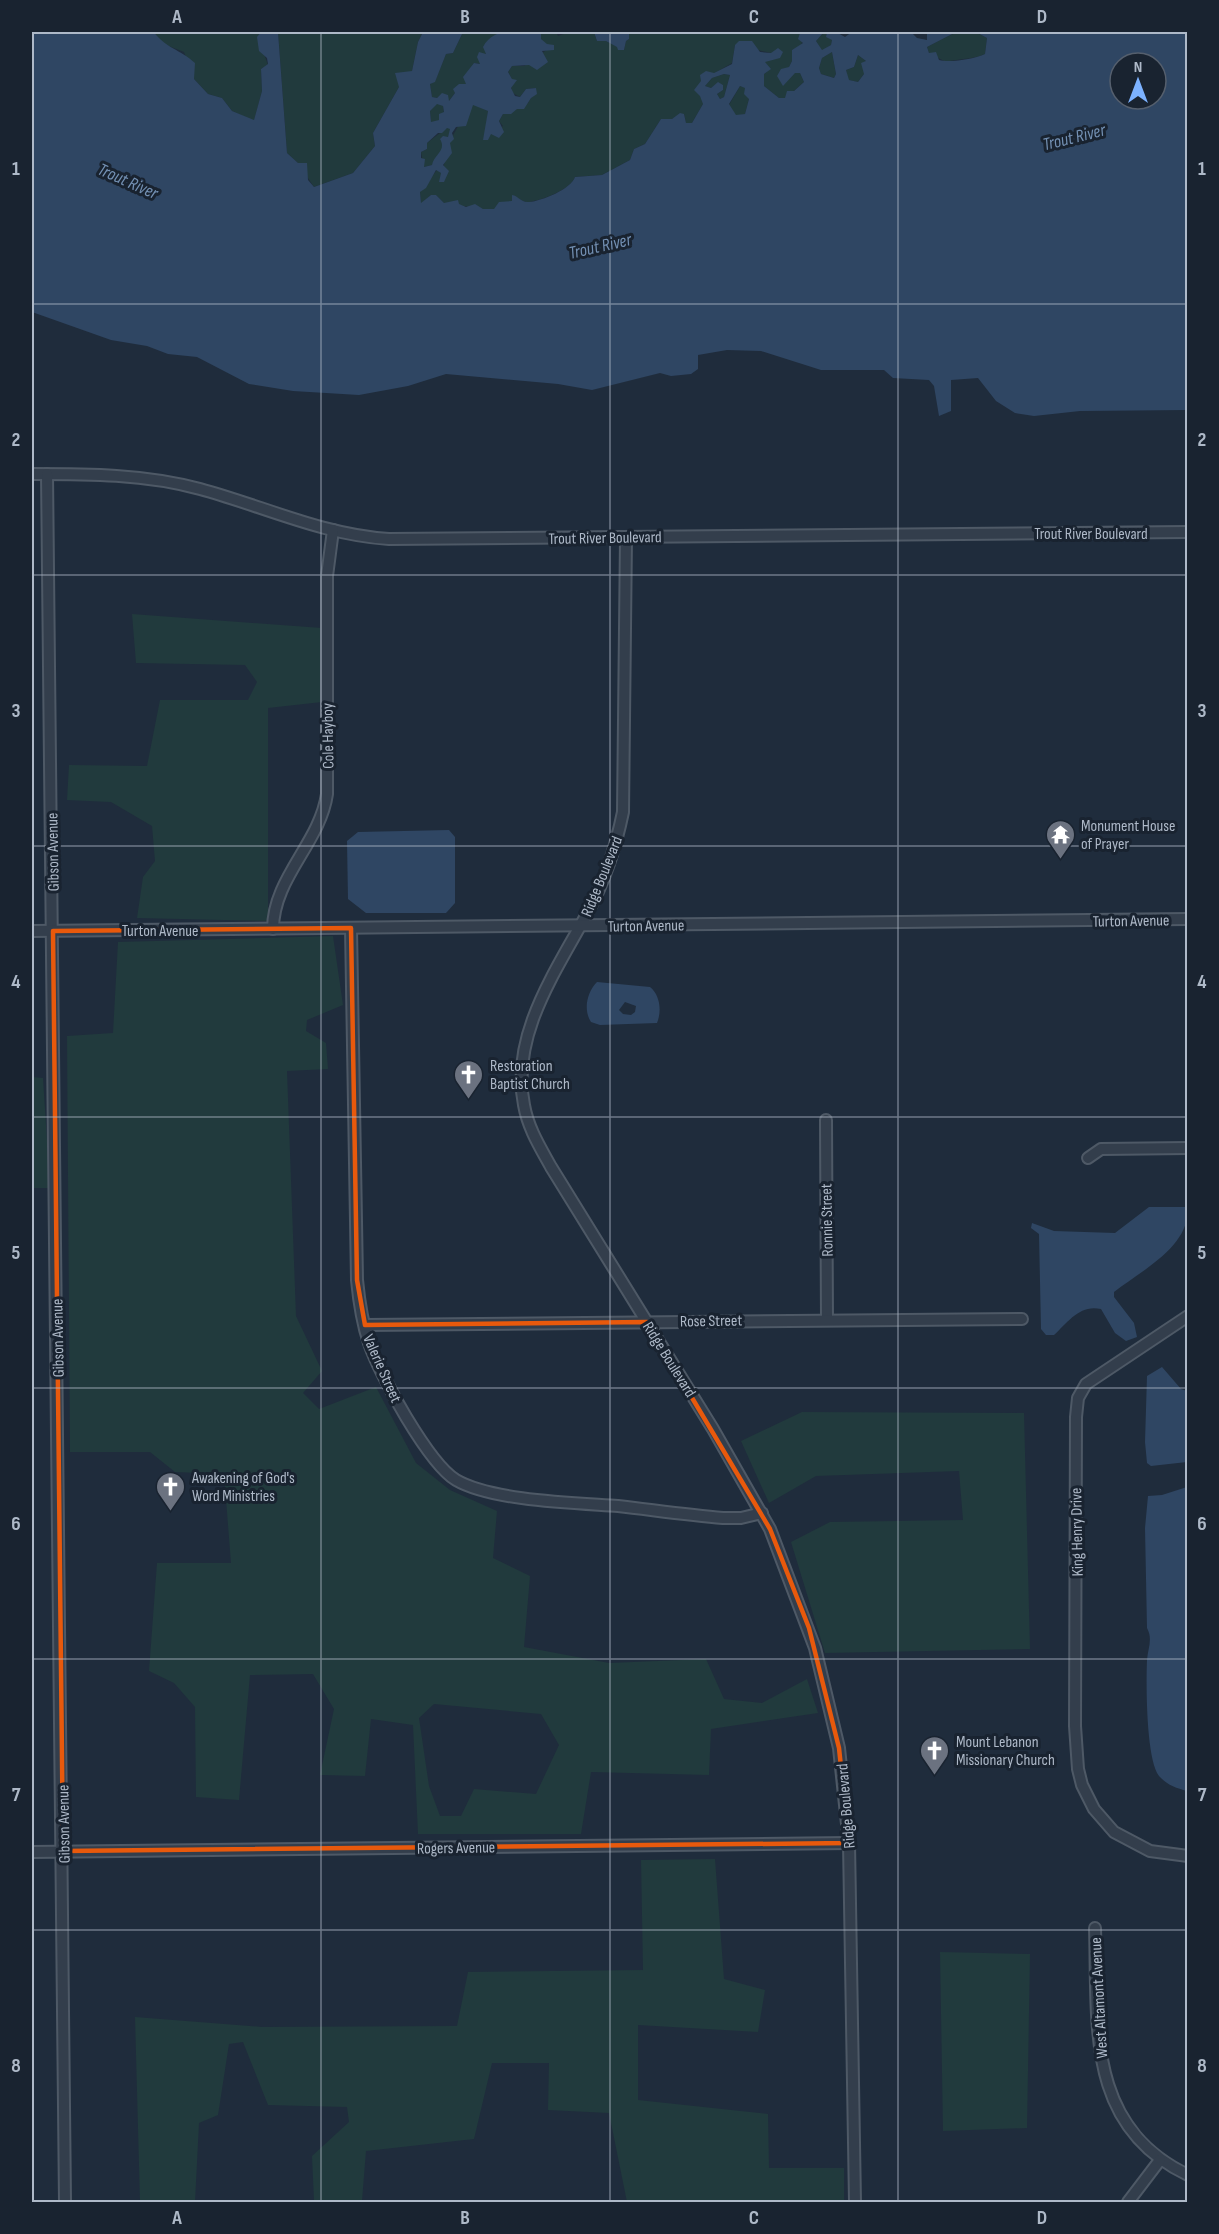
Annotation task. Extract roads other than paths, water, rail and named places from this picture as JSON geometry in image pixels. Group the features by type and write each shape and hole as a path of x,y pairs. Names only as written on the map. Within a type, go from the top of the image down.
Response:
{"street":[{"name":"Trout River Boulevard","path":"32,474 123,476 176,483 333,530 389,540 1188,532"},
{"name":"Gibson Avenue","path":"46,474 53,931 65,2202"},
{"name":"Cole Hayboy","path":"273,929 273,912 277,902 325,810 327,794 327,576 333,530"},
{"name":"Ridge Boulevard","path":"626,537 623,812 614,852 531,1023 522,1065 523,1103 528,1123 551,1167 762,1513 786,1564 824,1678 839,1748 849,1843 855,2202"},
{"name":"Turton Avenue","path":"32,931 1188,919"},
{"name":"Valerie Street","path":"351,928 357,1280 364,1325 369,1344 412,1427 438,1465 462,1483 476,1488 536,1499 695,1516 741,1518 762,1513"},
{"name":"Ronnie Street","path":"826,1120 827,1320"},
{"path":"1088,1158 1101,1149 1188,1148"},
{"name":"King Henry Drive","path":"1188,1316 1086,1384 1078,1398 1075,1490 1075,1726 1082,1785 1094,1809 1114,1832 1150,1851 1188,1856"},
{"name":"Rose Street","path":"364,1325 1022,1319"},
{"name":"Rogers Avenue","path":"32,1852 849,1843"},
{"name":"West Altamont Avenue","path":"1095,1928 1099,2047 1107,2088 1126,2126 1160,2160 1188,2175"},
{"path":"1128,2202 1160,2160"}],"water":[{"name":"Trout River","path":"508,31 541,32 541,39 547,44 554,45 554,50 542,51 548,62 537,70 529,65 512,66 508,72 512,79 517,80 511,88 515,96 520,97 526,89 536,88 537,94 531,98 524,109 517,109 511,114 503,114 499,121 504,132 499,138 491,134 488,140 483,140 488,111 473,105 466,126 456,127 452,133 454,139 450,143 452,153 443,165 449,171 444,182 439,182 441,173 436,170 426,188 420,192 421,203 431,195 436,195 444,203 458,200 459,204 466,207 475,204 483,209 494,209 499,202 512,201 512,195 526,202 535,201 562,190 575,177 602,175 630,160 634,149 645,144 661,119 672,119 680,113 684,114 686,123 692,123 703,104 700,96 694,90 701,81 700,75 706,71 714,73 732,64 735,45 739,41 752,41 760,52 771,53 778,48 783,52 780,58 765,62 771,69 764,74 764,86 779,98 785,98 787,91 794,91 804,82 800,73 795,73 783,86 777,76 781,69 789,67 792,61 792,50 803,43 798,39 800,33 824,32 816,41 822,50 831,45 832,40 826,37 827,32 836,32 845,37 852,32 911,32 917,38 927,40 927,32 956,32 927,47 929,53 936,52 939,60 949,61 969,59 985,54 987,38 976,32 1187,32 1187,410 1080,411 1034,416 1015,413 996,401 978,378 951,380 951,411 939,416 934,386 929,380 893,378 884,370 821,370 761,351 727,350 698,355 698,369 691,374 671,376 660,373 592,390 558,384 446,374 408,386 359,395 293,391 249,384 197,357 168,354 147,346 111,340 32,312 32,32 154,32 195,63 194,79 208,94 222,98 232,111 254,120 262,91 261,69 268,64 267,58 259,51 257,37 261,32 278,32 287,153 298,163 307,163 308,180 314,187 353,173 375,146 373,133 399,87 395,73 412,71 418,42 423,32 463,32 453,53 446,54 435,82 430,84 432,97 437,98 442,93 448,95 449,101 455,93 453,89 459,84 466,84 463,77 474,63 480,64 477,57 479,52 486,54 483,47 488,40","holes":["832,52 836,74 834,78 821,74 819,68 822,58","858,55 866,61 861,63 864,74 858,82 849,80 846,70 854,67","724,74 730,75 724,97 720,99 717,94 723,90 723,85 718,82 711,88 705,86 712,78","740,86 745,88 744,94 749,99 745,114 736,115 729,104","437,104 443,106 444,112 439,114 439,120 431,122 430,111","447,128 450,129 448,137 443,136 440,139 442,147 432,165 424,167 425,159 421,158 421,152 427,149 427,143 438,133 442,133"]},
{"path":"594,32 629,32 629,39 626,41 624,50 618,50 606,41 597,41"},
{"path":"449,830 455,837 455,903 446,913 366,913 348,899 347,841 358,832"},
{"path":"597,982 650,987 656,994 659,1004 657,1023 600,1025 591,1022 587,1007","holes":["625,1002 636,1006 635,1012 631,1015 623,1014 619,1010"]},
{"path":"1149,1207 1187,1207 1186,1221 1182,1233 1163,1256 1114,1292 1114,1297 1134,1323 1137,1337 1126,1341 1115,1333 1101,1309 1094,1308 1075,1315 1054,1335 1046,1335 1041,1329 1039,1234 1031,1228 1032,1223 1054,1231 1115,1233"},
{"path":"1162,1367 1181,1389 1187,1391 1187,1462 1151,1466 1147,1463 1145,1442 1147,1376"},
{"path":"1188,1487 1187,1791 1172,1786 1159,1776 1149,1738 1147,1660 1150,1640 1147,1628 1145,1528 1148,1496 1162,1495"}],"place":[{"name":"Monument House of Prayer","path":"1060,860"},
{"name":"Restoration Baptist Church","path":"469,1100"},
{"name":"Awakening of God's Word Ministries","path":"171,1512"},
{"name":"Mount Lebanon Missionary Church","path":"935,1776"}]}
